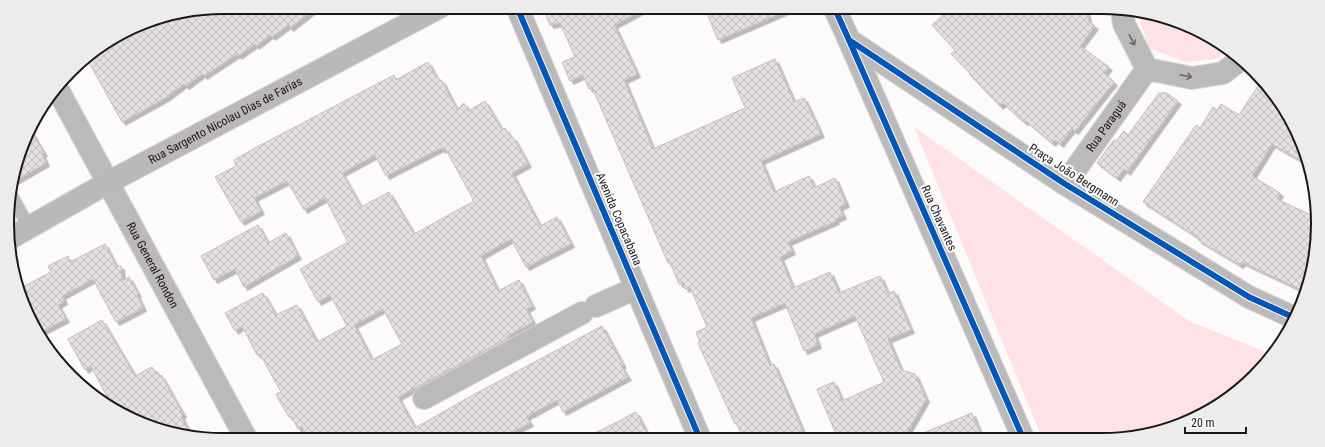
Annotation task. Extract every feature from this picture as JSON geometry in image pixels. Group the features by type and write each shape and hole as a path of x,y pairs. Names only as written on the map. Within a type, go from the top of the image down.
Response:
{"main road":[{"name":"Rua Sargento Nicolau Dias de Farias","path":"20,232 109,182 427,14"}],"street":[{"name":"Avenida Copacabana","path":"520,14 697,433"},
{"name":"Rua Chavantes","path":"837,14 1021,433"},
{"path":"1123,15 1124,24 1147,69 1192,78 1223,73 1236,63"},
{"name":"Praça João Bergmann","path":"850,40 1065,184 1249,297 1289,315"},
{"name":"Rua Paraguá","path":"1065,184 1147,69"},
{"name":"Rua General Rondon","path":"60,93 244,433"},
{"path":"424,398 589,309 636,288"}],"lane":[{"path":"14,209 20,232"}],"shaded area":[{"path":"1139,18 1156,21 1182,30 1224,53 1218,59 1185,62 1149,48"},
{"path":"914,127 1189,321 1267,352 1250,372 1218,398 1182,417 1169,422 1142,429 1115,433 1040,433"}],"building":[{"path":"210,14 308,14 290,28 288,25 272,37 270,35 256,46 255,44 238,56 237,54 204,76 202,74 186,86 184,84 167,97 122,122 89,63 119,42 156,25 196,16"},
{"path":"546,14 635,14 614,25 637,74 624,80 653,149 745,108 732,78 775,59 794,102 804,98 821,134 761,161 774,192 809,176 814,188 835,178 846,204 839,207 843,216 835,219 836,221 788,242 792,251 780,257 793,288 830,272 839,293 880,276 888,294 894,291 911,330 888,339 901,370 915,374 926,399 906,433 835,433 817,389 834,382 842,401 884,382 855,316 814,334 818,345 804,351 785,303 751,318 770,366 774,364 803,433 741,433 737,424 735,424 698,343 700,342 696,332 707,327 690,287 685,289 683,282 679,284 670,262 668,263 592,87 589,89 583,75 570,81 562,62 575,57 560,23 550,25"},
{"path":"707,14 779,14 718,40"},
{"path":"944,14 1087,14 1089,22 1095,26 1080,46 1109,67 1104,73 1114,82 1075,131 1072,129 1060,144 1055,140 1052,143 1026,121 1024,122 1003,103 1000,106 951,54 955,50 932,25"},
{"path":"428,62 436,77 442,81 457,110 464,103 468,111 485,101 502,130 505,128 511,138 513,137 528,164 512,173 540,226 557,217 571,244 526,267 511,239 481,256 498,291 519,280 532,306 526,309 533,322 507,336 508,338 398,397 415,428 602,326 623,365 621,366 628,377 563,412 557,400 526,417 530,423 510,433 305,433 302,427 298,429 291,416 289,417 280,402 276,394 281,392 260,354 257,355 242,326 235,331 225,313 263,293 276,315 297,305 317,342 347,326 330,295 318,302 300,269 348,242 325,198 304,210 287,181 254,198 261,211 241,222 215,177 236,166 234,160 255,148 394,75 396,80","holes":["441,148 442,150 445,148 474,201 414,234 389,192 361,207 342,173 375,155 386,176","383,309 402,344 372,360 354,325"]},
{"path":"1259,85 1276,107 1283,119 1300,156 1302,161 1272,144 1252,176 1280,193 1277,199 1311,215 1311,237 1307,264 1300,289 1242,262 1240,265 1198,240 1199,238 1143,202 1196,125 1200,128 1213,107 1217,110 1221,104 1239,115"},
{"path":"1159,93 1166,93 1178,101 1127,172 1124,169 1117,178 1097,163 1113,141 1117,140 1124,131 1128,135"},
{"path":"34,136 44,153 42,154 46,163 19,179 25,156"},
{"path":"258,225 268,243 286,233 298,256 244,287 235,269 214,280 201,256"},
{"path":"105,244 116,266 121,266 122,281 129,277 138,294 137,295 143,308 116,322 93,279 62,296 64,301 58,305 66,319 44,331 30,304 24,287 51,272 48,266 68,256 70,262"},
{"path":"102,320 135,376 152,367 156,374 158,372 160,376 161,375 183,414 181,416 188,430 169,426 143,417 108,399 91,366 85,370 68,339"},
{"path":"636,412 647,433 595,433"},
{"path":"972,413 980,433 923,433"}],"cycle path":[{"path":"520,14 697,433"},
{"path":"837,14 1021,433"},
{"path":"849,40 1065,184 1249,297 1289,315"}]}
